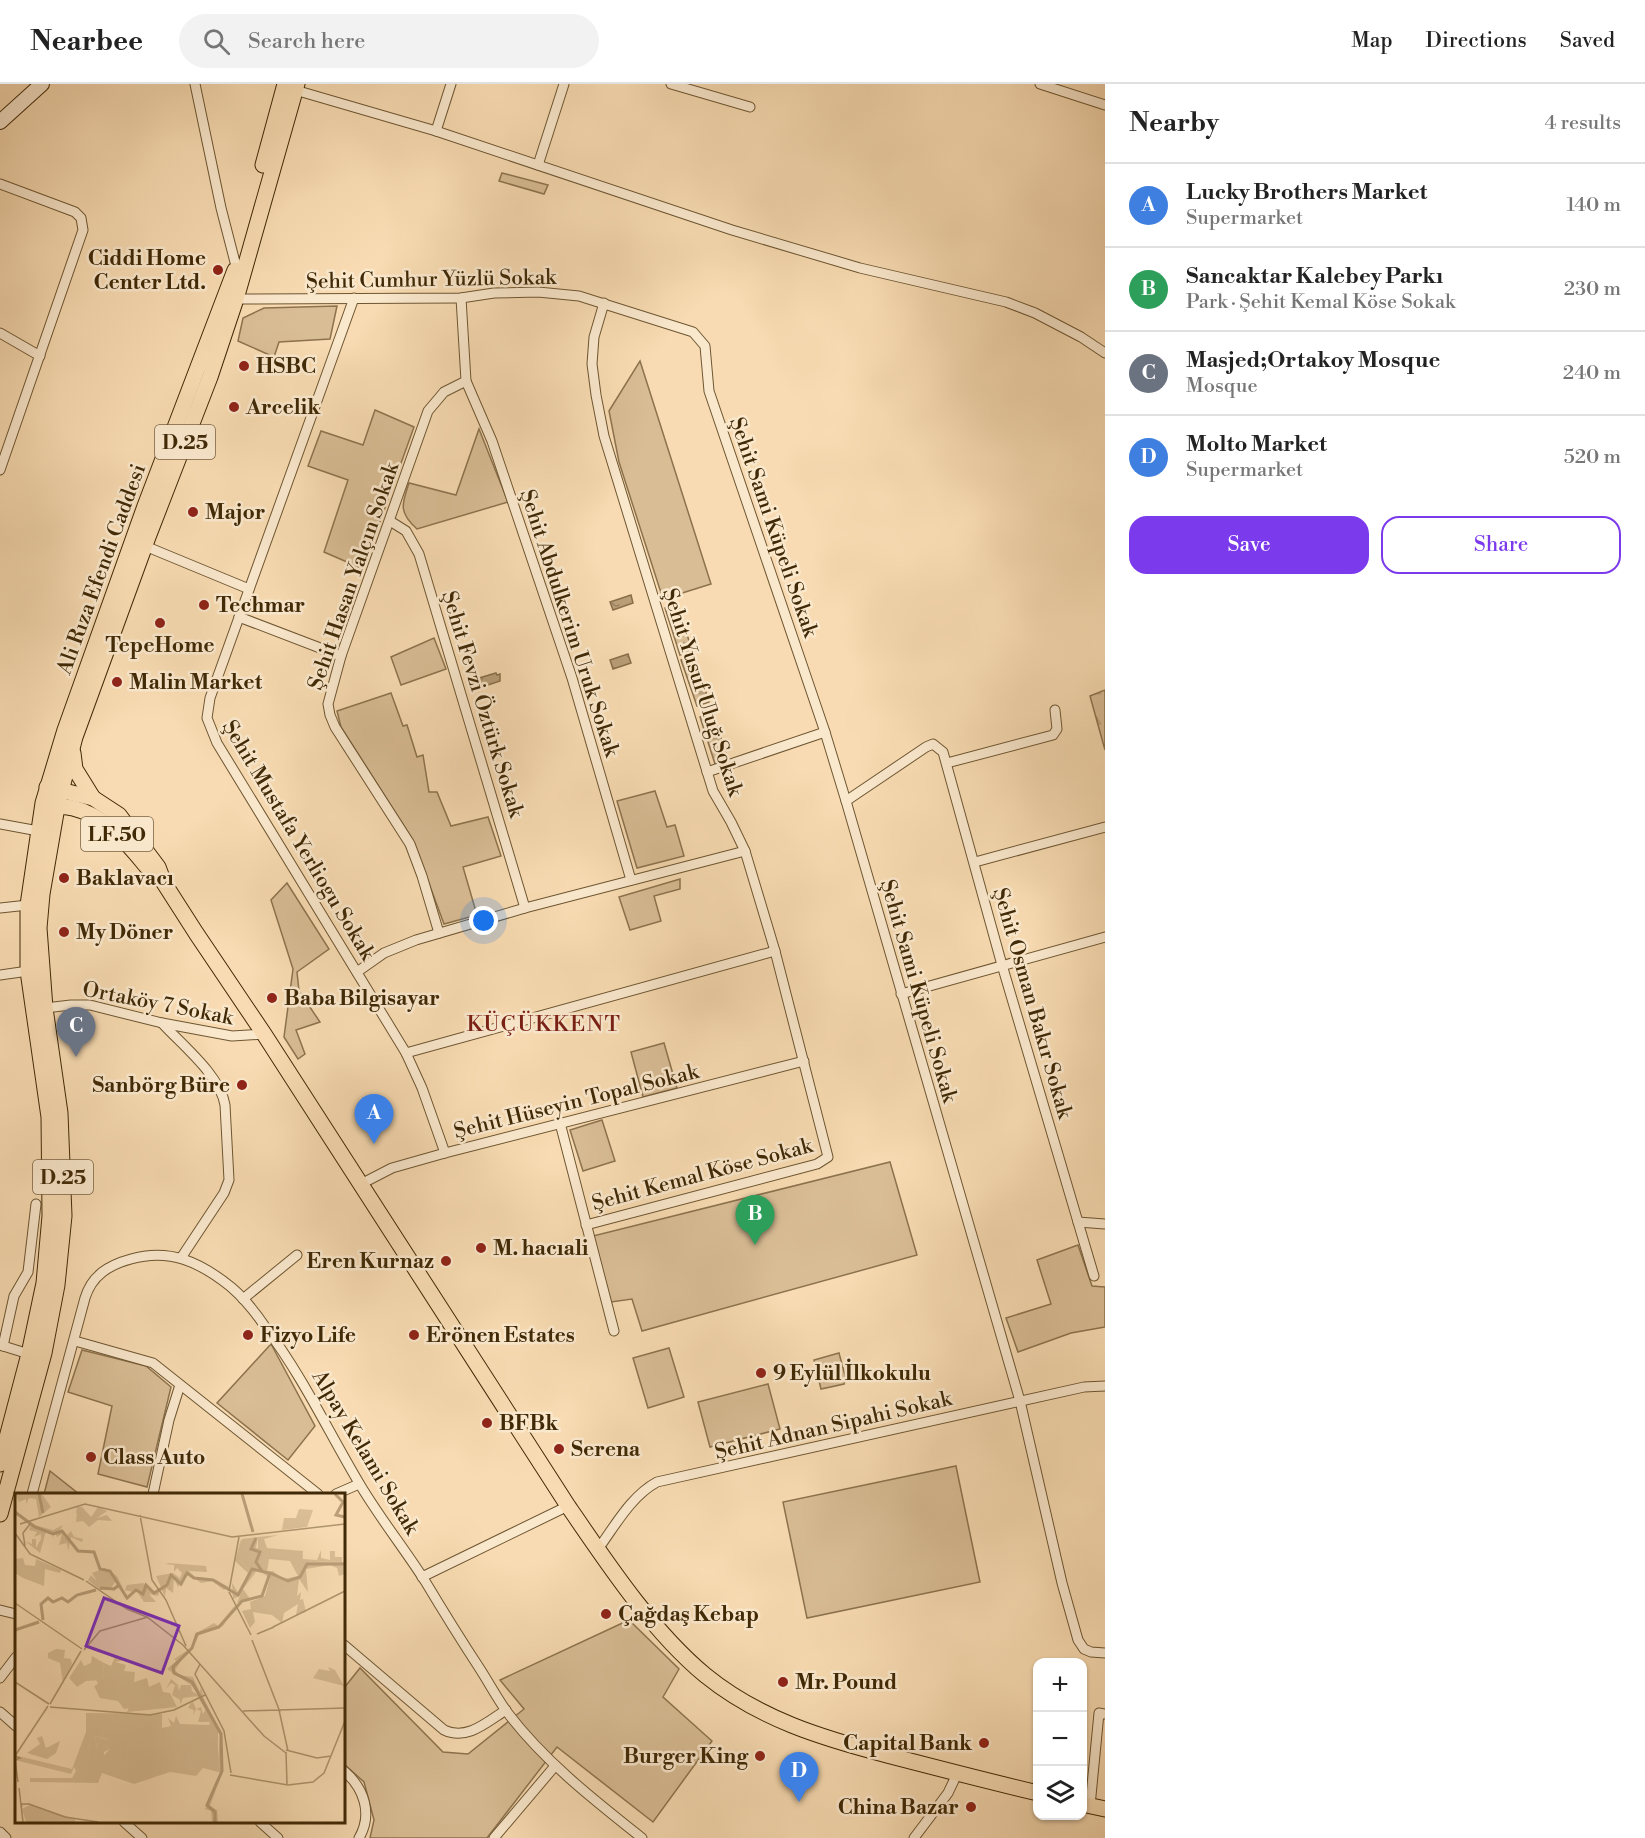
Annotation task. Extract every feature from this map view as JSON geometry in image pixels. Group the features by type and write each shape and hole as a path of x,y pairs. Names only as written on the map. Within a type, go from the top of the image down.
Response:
{"main road":[{"path":"1,119 42,84"},
{"name":"Ali Rıza Efendi Caddesi","path":"45,833 65,730 145,506 236,266 292,86"},
{"name":"Ali Rıza Efendi Caddesi","path":"54,789 73,747 145,546 210,377 236,299 292,86"},
{"path":"73,747 75,769 93,798"},
{"name":"LF.50","path":"54,789 93,798 119,815 158,867 164,883 196,933 264,1034 568,1506 648,1615 677,1648 705,1675 754,1708 826,1739 1033,1792"},
{"name":"LF.50","path":"50,805 70,807 98,818 110,827 164,883"},
{"name":"D.25","path":"0,1464 29,1354 44,1283 50,1216 49,1117 28,971 28,905 45,833"},
{"name":"D.25","path":"0,1514 44,1353 57,1285 64,1216 60,1113 45,1008 39,928 45,833"}],"street":[{"path":"195,84 221,208 236,266"},
{"path":"436,131 451,84"},
{"path":"538,165 564,84"},
{"path":"671,84 750,107"},
{"path":"1040,84 1073,89 1105,105"},
{"path":"292,86 436,131 732,230 860,268 1006,302 1035,313 1081,337 1105,353"},
{"path":"0,184 69,209 78,214 83,224 83,235 0,470"},
{"name":"Şehit Cumhur Yüzlü Sokak","path":"236,299 461,298 494,293 538,292 579,296 693,332"},
{"name":"Şehit Mustafa Yerliogu Sokak","path":"354,298 210,698 207,711 208,725 406,1053 422,1088 444,1153"},
{"path":"461,298 466,381"},
{"name":"Şehit Yusuf Uluğ Sokak","path":"604,303 594,336 592,352 599,413 609,453 713,790 745,851 775,951 828,1157"},
{"name":"Şehit Sami Küpeli Sokak","path":"693,332 705,346 709,392 825,732 846,801 1020,1401 1062,1583 1078,1640 1084,1649 1105,1653"},
{"path":"0,333 40,356"},
{"name":"Şehit Hasan Yalçın Sokak","path":"439,933 410,844 330,715 329,700 341,656 428,411 444,392 466,381"},
{"name":"Şehit Abdulkerim Uruk Sokak","path":"466,381 492,441 572,678 631,880"},
{"name":"Şehit Fevzi Öztürk Sokak","path":"390,521 406,531 419,554 525,908"},
{"path":"145,546 249,589"},
{"path":"239,617 341,656"},
{"path":"947,763 1053,735 1057,729 1056,710"},
{"path":"707,772 825,732"},
{"name":"Şehit Osman Bakır Sokak","path":"846,801 926,747 933,744 943,752 1002,966 1094,1276"},
{"path":"0,824 45,833"},
{"path":"975,862 1105,827"},
{"path":"357,972 398,946 439,933 525,908 745,851"},
{"path":"0,908 28,905"},
{"path":"901,994 1104,940"},
{"path":"406,1053 775,951"},
{"path":"0,975 28,971"},
{"name":"Ortaköy 7 Sokak","path":"45,1008 90,1005 162,1023 232,1036 264,1034"},
{"path":"162,1023 216,1082 224,1096 225,1105 229,1180 224,1193 181,1258"},
{"name":"Şehit Hüseyin Topal Sokak","path":"361,1184 392,1168 444,1153 804,1061"},
{"path":"560,1123 614,1331"},
{"name":"Şehit Kemal Köse Sokak","path":"586,1225 818,1164 828,1157"},
{"path":"29,1354 2,1346 14,1296 28,1272 36,1204"},
{"path":"1078,1222 1105,1224"},
{"name":"Alpay Kelami Sokak","path":"32,1493 87,1290 91,1283 101,1272 117,1263 146,1255 161,1254 181,1258 210,1272 243,1299 277,1342 359,1484 422,1577 506,1710 531,1742 555,1766 642,1838"},
{"path":"243,1299 297,1255"},
{"path":"75,1341 153,1363 317,1493"},
{"path":"154,1491 169,1420 180,1385"},
{"name":"Şehit Adnan Sipahi Sokak","path":"598,1549 637,1496 657,1482 1084,1387 1105,1386"},
{"path":"338,1493 359,1484"},
{"path":"422,1577 568,1506"},
{"path":"0,1610 15,1614"},
{"path":"345,1647 444,1730 451,1733 466,1734 506,1710"},
{"path":"0,1678 15,1658"},
{"path":"0,1712 15,1725"},
{"path":"1092,1806 1099,1713 1105,1714"},
{"path":"494,1838 555,1766"},
{"path":"345,1772 356,1783 364,1799 364,1826 359,1838"},
{"path":"914,1838 948,1793 957,1774"},
{"path":"126,1823 142,1838"},
{"path":"262,1823 278,1838"},
{"path":"623,1838 630,1829"},
{"path":"0,1832 6,1838"}],"green space":[{"path":"502,173 548,185 544,194 499,181"},
{"path":"337,306 330,339 279,342 274,357 238,341 243,318 264,308"},
{"path":"640,361 711,584 663,599 619,462 609,411"},
{"path":"375,410 414,427 363,569 324,552 348,480 308,466 321,431 363,445"},
{"path":"479,429 508,502 417,529 407,518 403,508 409,483 456,495"},
{"path":"678,604 692,651 680,655 665,608"},
{"path":"434,638 446,669 401,685 391,657"},
{"path":"694,655 709,702 697,706 681,660"},
{"path":"1105,690 1105,750 1090,696"},
{"path":"391,693 403,726 407,725 417,757 423,755 429,792 437,792 451,826 488,817 501,856 463,867 477,915 444,924 413,840 341,727 337,711"},
{"path":"713,713 728,759 715,764 700,717"},
{"path":"655,791 667,827 675,825 684,856 637,868 617,801"},
{"path":"680,879 680,889 654,896 661,921 630,930 619,897"},
{"path":"287,883 329,949 297,972 299,991 320,1022 296,1030 305,1054 298,1059 284,1037 293,969 271,900"},
{"path":"664,1043 677,1088 643,1097 631,1052"},
{"path":"602,1120 615,1161 583,1171 570,1130"},
{"path":"890,1162 917,1255 642,1331 632,1299 611,1302 593,1236"},
{"path":"1078,1245 1092,1286 1105,1287 1105,1327 1071,1333 1018,1352 1006,1318 1051,1304 1037,1260"},
{"path":"271,1344 315,1426 288,1460 217,1403"},
{"path":"669,1348 684,1397 648,1408 633,1358"},
{"path":"82,1350 146,1366 171,1387 147,1487 98,1474 112,1406 68,1392"},
{"path":"839,1353 846,1379 844,1384 821,1389 814,1360"},
{"path":"768,1384 780,1429 710,1447 698,1402"},
{"path":"956,1466 980,1582 807,1618 783,1502"},
{"path":"50,1471 78,1493 44,1493"},
{"path":"629,1620 679,1669 663,1697 712,1741 653,1822 557,1747 487,1838 370,1838 374,1820 364,1782 345,1765 345,1687 360,1668 443,1752 468,1754 524,1709 500,1680"}],"water":[{"path":"631,595 633,603 613,610 610,602"},
{"path":"628,654 631,663 613,669 610,660"},
{"path":"500,674 500,681 482,687 479,678"}],"place":[{"name":"Ciddi Home Center Ltd.","path":"218,270"},
{"name":"HSBC","path":"244,366"},
{"name":"Arcelik","path":"234,407"},
{"name":"Major","path":"193,512"},
{"name":"Techmar","path":"204,605"},
{"name":"TepeHome","path":"160,623"},
{"name":"Malin Market","path":"117,682"},
{"name":"Baklavacı","path":"64,878"},
{"name":"My Döner","path":"64,932"},
{"name":"Baba Bilgisayar","path":"272,998"},
{"name":"Masjed;Ortakoy Mosque","path":"76,1057"},
{"name":"Sanbörg Büre","path":"242,1085"},
{"name":"Lucky Brothers Market","path":"374,1144"},
{"name":"Sancaktar Kalebey Parkı","path":"755,1245"},
{"name":"M. hacıali","path":"481,1248"},
{"name":"Eren Kurnaz","path":"446,1261"},
{"name":"Fizyo Life","path":"248,1335"},
{"name":"Erönen Estates","path":"414,1335"},
{"name":"9 Eylül İlkokulu","path":"761,1373"},
{"name":"BFBk","path":"487,1423"},
{"name":"Serena","path":"559,1449"},
{"name":"Class Auto","path":"91,1457"},
{"name":"Çağdaş Kebap","path":"606,1614"},
{"name":"Mr. Pound","path":"783,1682"},
{"name":"Capital Bank","path":"984,1743"},
{"name":"Burger King","path":"760,1756"},
{"name":"Molto Market","path":"799,1802"},
{"name":"China Bazar","path":"971,1807"}],"district":[{"name":"KÜÇÜKKENT","path":"544,1023"}]}
